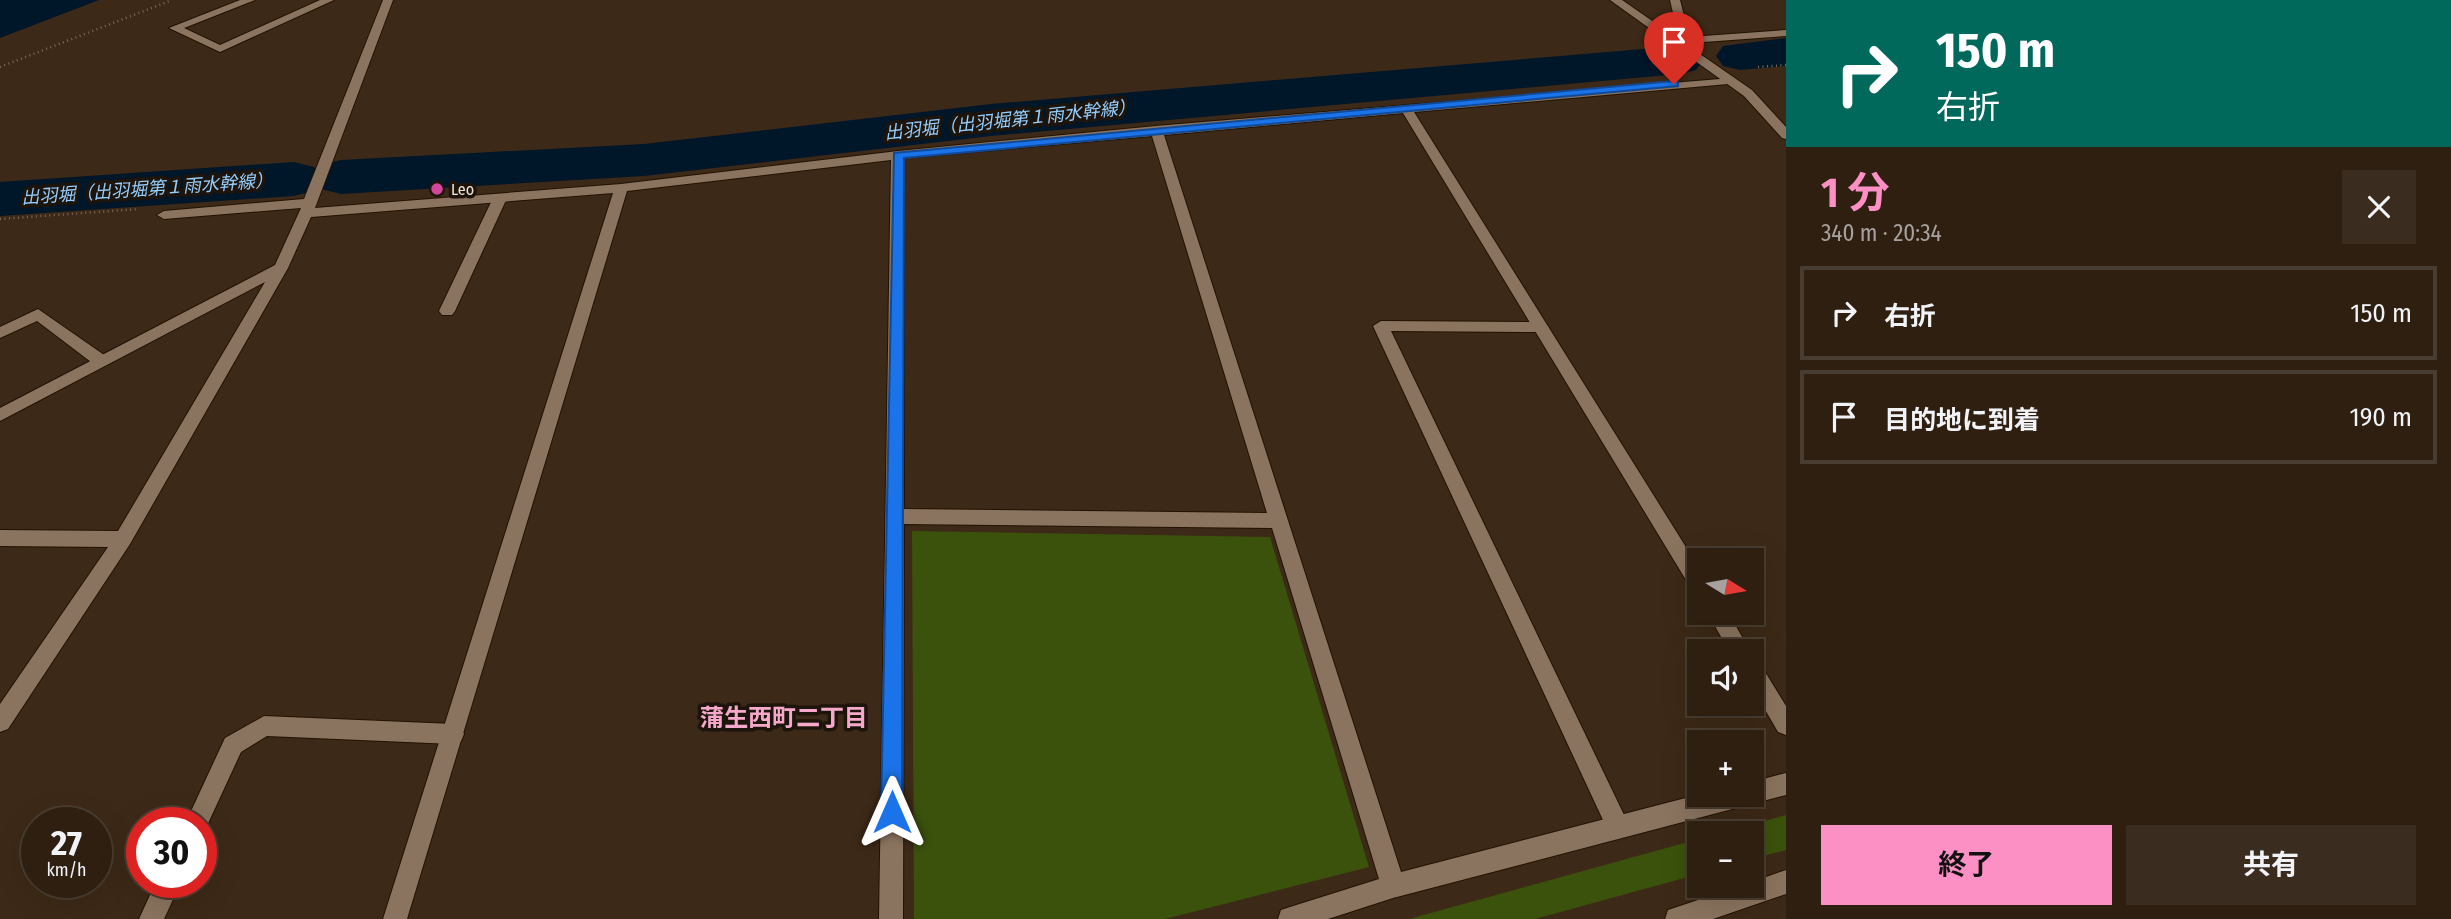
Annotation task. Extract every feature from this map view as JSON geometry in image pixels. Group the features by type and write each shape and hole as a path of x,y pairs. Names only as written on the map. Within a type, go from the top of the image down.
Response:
{"street":[{"path":"250,0 174,28 219,49 329,0"},
{"path":"0,722 123,539 281,268 310,204 388,0"},
{"path":"1615,0 1748,93 1786,135"},
{"path":"1674,39 1683,31 1675,0"},
{"path":"1674,39 1786,33"},
{"path":"164,215 310,204 500,198 621,188 898,155 1405,107 1728,80"},
{"path":"1405,107 1687,564"},
{"path":"1156,130 1393,886"},
{"path":"891,919 898,155"},
{"path":"395,919 621,188"},
{"path":"447,311 500,198"},
{"path":"0,415 281,268"},
{"path":"0,334 38,314 101,361"},
{"path":"1541,327 1381,326 1619,827"},
{"path":"894,516 1279,522"},
{"path":"0,538 123,539"},
{"path":"1764,689 1786,725"},
{"path":"204,807 233,745 264,726 453,734"},
{"path":"1764,790 1786,784"},
{"path":"1290,919 1393,886 1696,807"},
{"path":"1676,919 1786,882"},
{"path":"151,919 161,898"}],"path":[{"path":"0,67 172,0"}],"green space":[{"path":"912,531 1270,537 1369,867 1165,919 914,919"},
{"path":"1786,815 1786,850 1764,856 1764,821"},
{"path":"1687,842 1687,877 1535,919 1409,919"}],"water":[{"path":"0,0 99,0 0,38"}],"waterway":[{"name":"出羽堀（出羽堀第１雨水幹線）","path":"1740,56 1786,52"},
{"name":"出羽堀（出羽堀第１雨水幹線）","path":"341,177 644,160 991,120 1679,60"},
{"name":"出羽堀（出羽堀第１雨水幹線）","path":"0,199 294,179"}],"place":[{"name":"Leo","path":"437,189"}],"district":[{"name":"蒲生西町二丁目","path":"784,718"}],"route":[{"path":"892,812 898,155 1388,108 1674,84"}]}
